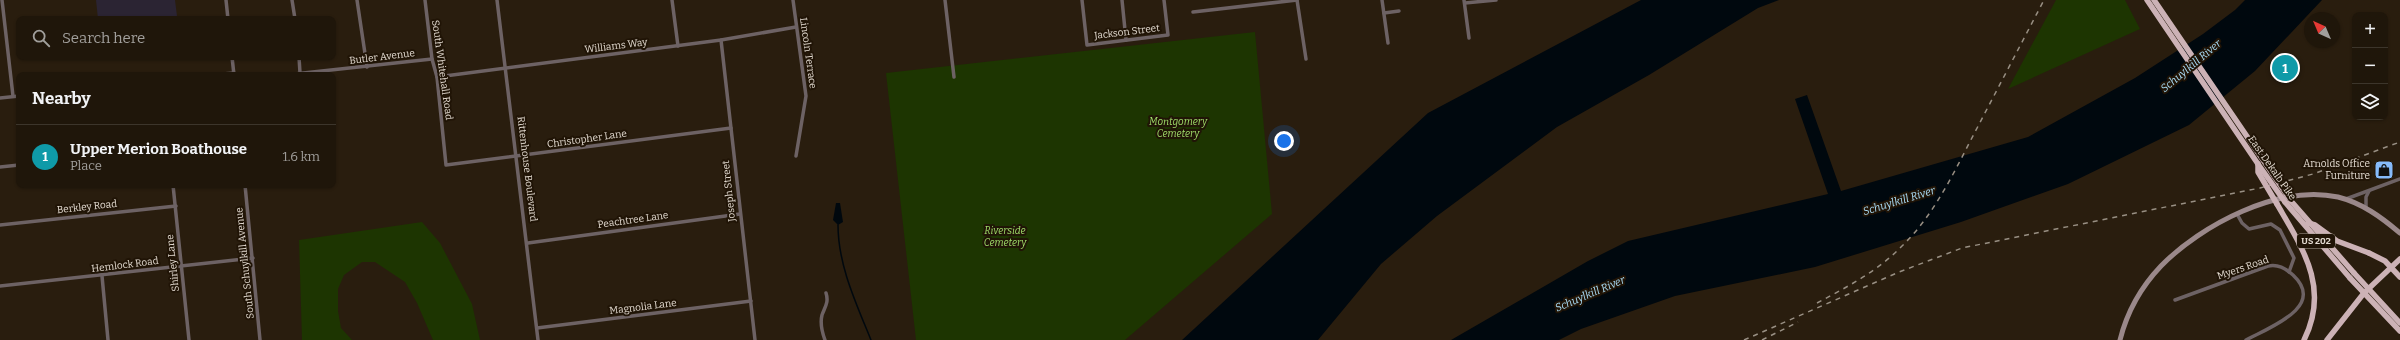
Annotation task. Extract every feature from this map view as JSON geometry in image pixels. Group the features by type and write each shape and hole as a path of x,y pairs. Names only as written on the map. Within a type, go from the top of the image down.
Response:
{"highway":[{"name":"East Dekalb Pike","path":"2147,0 2285,202 2352,276 2400,323"},
{"name":"East Dekalb Pike","path":"2154,0 2291,201 2400,332"},
{"path":"2258,164 2258,172 2304,251 2313,276 2315,294 2314,312 2304,340"},
{"path":"2308,223 2315,225 2337,241 2369,253 2385,261 2400,277"},
{"path":"2328,340 2364,293 2400,259"}],"main road":[{"path":"2120,340 2135,302 2160,267 2194,239 2237,214 2274,200 2299,195 2323,194 2346,199 2366,208 2400,233"}],"street":[{"path":"0,98 13,96 2,0"},
{"path":"226,0 228,16"},
{"path":"292,0 294,16"},
{"path":"357,0 367,67"},
{"name":"South Whitehall Road","path":"425,0 432,59 437,77 446,165"},
{"name":"Rittenhouse Boulevard","path":"497,0 528,243 538,340"},
{"path":"672,0 678,46"},
{"name":"Lincoln Terrace","path":"793,0 806,96 796,156"},
{"path":"945,0 954,77"},
{"name":"Jackson Street","path":"1082,0 1087,45 1168,35 1164,0"},
{"path":"1122,0 1126,40"},
{"path":"1252,0 1252,5"},
{"path":"1193,12 1297,0 1306,59"},
{"path":"1382,0 1388,44"},
{"path":"1469,38 1464,1 1496,0"},
{"path":"1384,13 1399,11"},
{"name":"Williams Way","path":"437,77 678,46 796,27"},
{"name":"Joseph Street","path":"721,40 755,340"},
{"name":"Butler Avenue","path":"311,72 432,59"},
{"path":"232,60 234,72"},
{"path":"299,60 300,72"},
{"name":"Christopher Lane","path":"446,165 731,128"},
{"path":"0,167 16,165"},
{"path":"2346,199 2400,179"},
{"name":"Shirley Lane","path":"173,188 189,340"},
{"name":"South Schuylkill Avenue","path":"245,188 260,340"},
{"path":"2366,208 2366,197 2370,190"},
{"name":"Berkley Road","path":"0,225 176,206"},
{"name":"Peachtree Lane","path":"528,243 740,214"},
{"path":"2237,214 2242,223 2249,229 2270,224 2278,228 2294,258 2289,272 2299,282 2302,289 2303,302 2292,314 2246,340"},
{"name":"Hemlock Road","path":"0,286 102,276 253,258"},
{"name":"Myers Road","path":"2175,300 2268,266 2278,266 2289,272"},
{"path":"102,276 108,340"},
{"path":"825,340 821,319 828,302 826,293"},
{"name":"Magnolia Lane","path":"537,328 751,301"}],"shaded area":[{"path":"96,0 175,0 177,16 98,16"}],"green space":[{"path":"2056,0 2125,0 2140,29 2008,89"},
{"path":"1255,32 1272,214 1125,340 916,340 886,73"},
{"path":"422,222 440,243 472,304 480,340 433,340 417,303 405,282 375,262 362,262 344,275 338,289 338,311 341,328 352,340 302,340 299,240"}],"water":[{"path":"1641,0 1779,0 1758,8 1649,75 1557,127 1437,216 1381,264 1318,340 1182,340 1428,113"},
{"name":"Schuylkill River","path":"2245,0 2322,0 2311,12 2304,12 2304,19 2255,71 2189,125 2068,184 1961,222 1815,267 1675,296 1581,329 1559,340 1451,340 1588,261 1628,241 1828,194 1795,99 1807,95 1841,191 2028,137 2135,78 2203,34 2235,10"},
{"path":"836,203 840,203 843,222 838,225 833,220"}],"waterway":[{"path":"838,225 844,269 871,340"}],"railway":[{"path":"1817,303 1872,271 1893,255 1914,234 1943,192 2044,0"},
{"path":"1744,340 1899,272 1962,248 2260,188 2313,174 2400,142"},
{"path":"1762,340 1798,322"}],"place":[{"name":"Upper Merion Boathouse","path":"2285,68"},
{"name":"Arnolds Office Furniture","path":"2384,170"}],"park label":[{"name":"Montgomery Cemetery","path":"1178,128"},
{"name":"Riverside Cemetery","path":"1005,236"}]}
